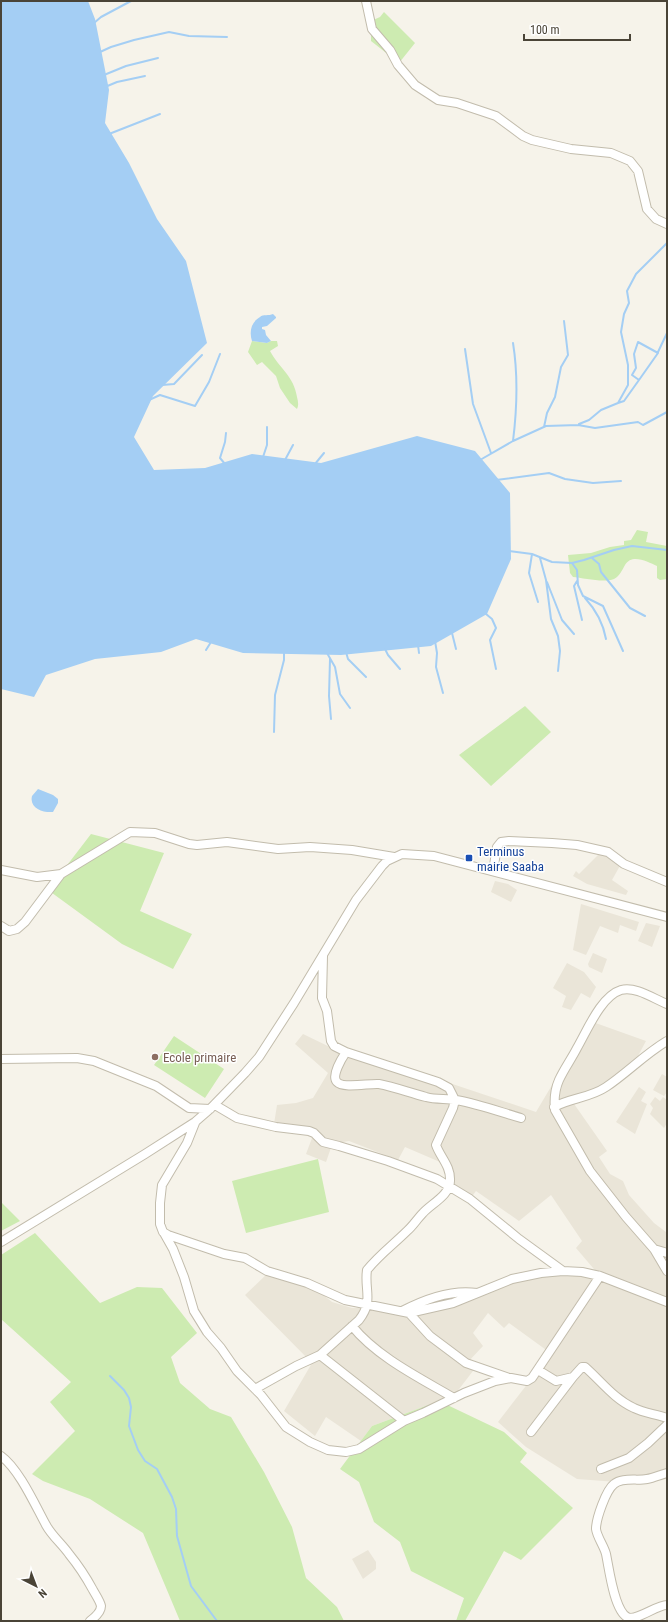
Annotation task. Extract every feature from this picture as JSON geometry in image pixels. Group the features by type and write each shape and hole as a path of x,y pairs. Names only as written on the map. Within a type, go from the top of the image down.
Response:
{"street":[{"path":"366,1 372,29 390,50 398,65 415,85 438,100 457,103 496,116 523,136 532,140 571,149 611,153 630,161 638,171 647,208 656,219 667,224"},
{"path":"1,926 9,931 20,927 61,874 125,834 136,831 156,833 197,845 227,842 278,849 310,846 352,850 394,857"},
{"path":"494,871 497,847 501,842 552,843 577,845 608,852 624,864 667,882"},
{"path":"1,1242 99,1184 195,1122 213,1107 259,1057 294,1003 359,895 382,866 394,857 409,853 434,856 667,917"},
{"path":"1,870 37,877 61,874"},
{"path":"255,1389 296,1366 320,1355 364,1314 367,1304 367,1270 384,1252 408,1231 423,1213 437,1201 450,1186 451,1180 447,1165 436,1145 451,1115 454,1100 449,1088 447,1086 346,1052 334,1046 331,1041 327,1011 322,998 323,955"},
{"path":"667,1004 642,993 628,989 621,990 606,1001 594,1017 559,1080 554,1100 554,1107 590,1171 626,1217 654,1249 667,1271"},
{"path":"554,1107 564,1102 588,1096 605,1088 667,1041"},
{"path":"346,1052 336,1072 336,1082 340,1084 353,1085 373,1083 428,1098 454,1100 478,1105 521,1118"},
{"path":"1,1058 77,1058 94,1060 156,1086 189,1108 213,1107 236,1118 283,1128 309,1131 314,1133 323,1142 388,1161 437,1179 470,1199 518,1239 563,1271"},
{"path":"195,1122 186,1143 162,1185 159,1213 160,1224 173,1249 184,1277 194,1311 207,1332 221,1348 237,1371 255,1389 286,1427 310,1442 328,1450 346,1452 359,1449 404,1421 454,1398 495,1381 511,1378"},
{"path":"163,1232 172,1237 198,1246 224,1254 245,1258 267,1271 307,1283 345,1300 406,1312 442,1307 464,1300 477,1293 512,1279 541,1272 563,1271 582,1272 600,1276 667,1302"},
{"path":"654,1249 667,1253"},
{"path":"406,1312 430,1336 466,1363 511,1378 527,1381 538,1370 600,1276"},
{"path":"352,1326 366,1343 454,1398"},
{"path":"320,1355 404,1421"},
{"path":"531,1432 582,1367 585,1367 612,1394 623,1402 634,1408 667,1418"},
{"path":"538,1370 556,1381 573,1377"},
{"path":"601,1469 629,1458 667,1425"},
{"path":"1,1456 10,1464 34,1502 52,1535 69,1553 85,1576 97,1598 101,1607 99,1612 90,1621"},
{"path":"667,1473 646,1479 621,1481 614,1484 610,1488 601,1510 596,1530 606,1554 618,1604 626,1616 628,1618 635,1617 656,1607 667,1605"}],"shaded area":[{"path":"601,852 621,864 612,880 628,891 626,895 587,884 573,876 576,871 579,874"},
{"path":"495,881 508,884 517,890 511,902 491,892"},
{"path":"581,904 639,922 636,931 620,925 618,933 600,926 586,955 573,950"},
{"path":"646,923 660,926 652,947 638,941"},
{"path":"593,953 607,959 602,973 589,967 588,964"},
{"path":"567,963 584,972 596,987 590,998 581,993 571,1010 562,1007 566,996 553,988"},
{"path":"590,1021 646,1041 631,1069 605,1088 572,1101 607,1151 599,1157 610,1174 623,1181 629,1195 654,1223 666,1232 667,1231 667,1473 617,1482 577,1479 526,1447 498,1422 532,1378 549,1352 509,1323 504,1328 488,1313 473,1333 483,1346 467,1363 476,1367 453,1397 372,1426 361,1441 326,1417 315,1436 284,1411 312,1363 245,1295 269,1272 312,1286 332,1302 352,1308 423,1309 541,1273 599,1275 576,1248 582,1241 551,1195 519,1221 476,1191 470,1199 450,1185 447,1165 405,1147 398,1160 349,1141 337,1143 333,1142 326,1162 306,1154 315,1130 274,1124 277,1105 296,1103 313,1098 328,1073 295,1044 303,1034 334,1049 336,1045 536,1112"},
{"path":"662,1074 667,1077 667,1092 664,1096 653,1090"},
{"path":"639,1087 646,1092 641,1101 647,1104 635,1134 616,1122"},
{"path":"655,1097 660,1101 663,1097 667,1100 667,1123 664,1128 650,1114 653,1108 650,1104"},
{"path":"368,1550 376,1562 376,1569 363,1579 352,1559"}],"green space":[{"path":"384,12 415,43 399,63 371,41 371,21 380,17"},
{"path":"252,341 267,343 277,341 278,346 270,351 293,383 298,402 297,409 290,403 280,388 276,376 262,362 257,365 248,352"},
{"path":"637,530 648,532 646,542 667,546 667,579 660,580 657,578 657,566 636,559 628,561 621,573 614,579 610,580 573,577 570,573 568,555 591,553 610,547 624,545 624,541 631,540"},
{"path":"525,706 551,732 491,786 459,755"},
{"path":"91,834 164,853 140,911 192,934 173,969 122,944 48,890"},
{"path":"174,1036 224,1069 205,1098 154,1065"},
{"path":"318,1159 329,1212 246,1233 232,1181"},
{"path":"1,1202 20,1221 1,1231"},
{"path":"35,1233 100,1303 137,1287 162,1288 197,1333 171,1357 180,1383 210,1409 231,1417 264,1472 292,1527 306,1578 337,1607 344,1621 180,1621 143,1533 90,1499 43,1481 32,1474 75,1431 50,1402 71,1382 1,1319 1,1255"},
{"path":"439,1401 504,1432 527,1453 520,1462 573,1508 521,1560 504,1551 465,1621 456,1621 464,1598 411,1571 400,1542 374,1522 359,1482 340,1469 372,1426"}],"water":[{"path":"1,1 88,1 95,19 109,90 105,123 129,163 157,219 186,261 207,343 153,396 134,437 154,470 205,468 252,454 321,463 417,436 475,451 510,493 511,559 487,614 431,646 341,655 243,653 196,639 161,652 95,659 46,675 34,697 1,689"},
{"path":"273,314 276,318 267,326 262,327 271,341 267,343 252,341 251,331 253,324 261,316"},
{"path":"38,789 53,795 58,799 58,803 53,812 41,811 33,804 32,796"}],"waterway":[{"path":"94,23 101,17 131,1"},
{"path":"100,52 134,40 169,32 189,36 227,37"},
{"path":"104,75 126,66 158,58"},
{"path":"105,87 117,82 145,76"},
{"path":"109,134 160,114"},
{"path":"579,424 589,420 601,410 618,403 628,385 628,365 621,332 624,314 629,303 627,291 636,274 667,243"},
{"path":"544,427 547,413 555,397 561,367 568,355 564,321"},
{"path":"658,352 667,333"},
{"path":"638,342 658,353 639,380 632,375 636,368 634,354 638,342"},
{"path":"513,343 516,367 513,441"},
{"path":"465,349 473,404 491,453"},
{"path":"149,400 160,395 195,406 209,382 220,354"},
{"path":"162,385 174,384 202,355"},
{"path":"618,403 624,401 639,380"},
{"path":"480,460 513,441 546,426 578,425 595,428 638,422 643,425 667,412"},
{"path":"263,457 267,445 267,427"},
{"path":"225,464 220,458 226,433"},
{"path":"285,460 293,445"},
{"path":"315,464 324,453"},
{"path":"496,480 549,473 565,479 593,483 621,481"},
{"path":"509,551 532,554 552,562 572,563 632,546 667,550"},
{"path":"532,554 529,573 538,602"},
{"path":"540,558 546,580 551,619 558,636 560,651 558,671"},
{"path":"592,558 599,564 601,572 630,608 645,616"},
{"path":"572,563 577,570 578,585 583,596 603,606 623,651"},
{"path":"577,581 574,586 582,620"},
{"path":"547,582 562,620 574,634"},
{"path":"585,598 598,617 603,627 606,639"},
{"path":"486,614 492,619 496,628 490,640 496,669"},
{"path":"452,633 456,649"},
{"path":"435,641 437,653 436,667 443,693"},
{"path":"206,650 211,642"},
{"path":"418,645 419,653"},
{"path":"385,649 400,669"},
{"path":"274,732 275,695 284,660 284,651"},
{"path":"346,652 348,659 366,677"},
{"path":"327,653 335,667 340,694 350,708"},
{"path":"330,659 329,696 331,719"},
{"path":"110,1376 124,1390 129,1398 131,1407 129,1426 138,1450 145,1461 157,1469 172,1497 176,1509 177,1536 191,1586 217,1621"}],"place":[{"name":"Terminus mairie Saaba","path":"469,858"},
{"name":"Ecole primaire","path":"155,1057"}]}
